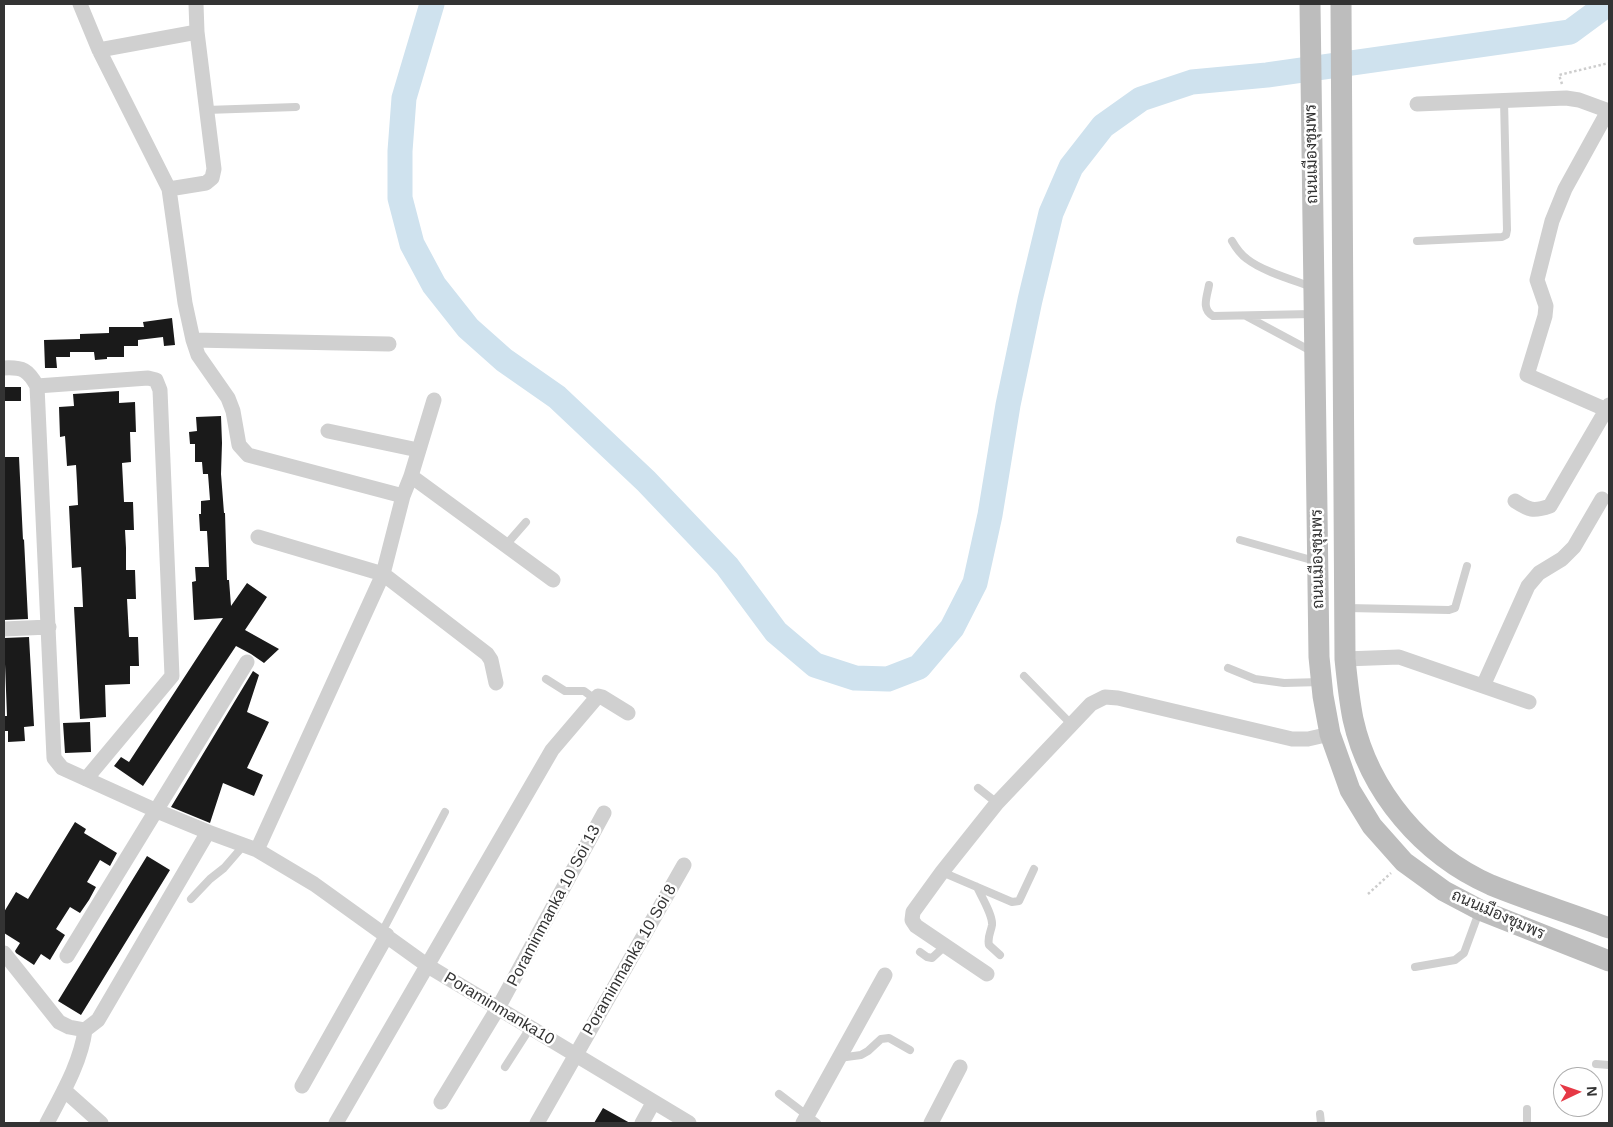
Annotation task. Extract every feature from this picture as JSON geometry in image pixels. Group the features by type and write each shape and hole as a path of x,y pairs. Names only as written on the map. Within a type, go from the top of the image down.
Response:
{"main road":[{"name":"ถนนเมืองชุมพร","path":"1310,4 1319,657 1321,682 1330,734 1350,790 1372,826 1404,862 1444,891 1480,910 1609,961"},
{"name":"ถนนเมืองชุมพร","path":"1341,4 1345,659 1353,720 1362,750 1373,775 1395,810 1427,844 1458,867 1491,884 1609,928"}],"street":[{"path":"80,4 99,50 169,189 185,303 193,340 198,355 228,398 233,411 239,445 248,455 402,496"},
{"path":"169,189 206,183 212,178 214,169 197,32 196,4"},
{"path":"99,50 197,32"},
{"path":"1417,104 1566,98 1579,100 1609,111 1565,190 1552,220 1537,280 1546,306 1545,316 1527,376 1608,408 1550,506 1540,510 1529,510 1515,501"},
{"path":"193,340 388,344"},
{"path":"4,368 16,367 29,373 37,386 148,378 156,380 160,390 172,676 86,779"},
{"name":"Poraminmanka10","path":"37,386 54,758 62,768 157,811 251,848 314,884 428,966 689,1123"},
{"path":"251,848 383,574 402,496 434,400"},
{"path":"328,431 418,450"},
{"path":"410,476 553,580"},
{"path":"1483,686 1528,586 1539,573 1562,559 1574,547 1602,499"},
{"path":"258,537 383,574 487,654 491,660 496,683"},
{"path":"4,629 49,627"},
{"path":"1345,659 1399,657 1529,702"},
{"path":"67,956 247,662"},
{"path":"336,1123 552,750 598,696 628,713"},
{"path":"987,974 916,926 912,920 913,912 997,803 1091,704 1104,697 1118,698 1292,739 1308,739 1330,734"},
{"name":"Poraminmanka 10 Soi 13","path":"441,1102 498,1008 604,813"},
{"path":"4,954 59,1022 69,1028 85,1030 98,1020 208,832"},
{"name":"Poraminmanka 10 Soi 8","path":"537,1123 684,865"},
{"path":"302,1086 384,934"},
{"path":"809,1121 839,1058 885,975"},
{"path":"48,1123 83,1045 85,1030"},
{"path":"931,1123 960,1067"},
{"path":"64,1090 101,1123"},
{"path":"642,1123 653,1103"}],"lane":[{"path":"1417,241 1502,237 1506,235 1504,100"},
{"path":"206,110 296,107"},
{"path":"1232,241 1240,253 1248,260 1280,276 1314,287"},
{"path":"1209,285 1205,307 1207,312 1213,316 1314,314"},
{"path":"1244,315 1314,353"},
{"path":"505,546 526,522"},
{"path":"1240,540 1318,561"},
{"path":"1345,608 1449,610 1455,608 1467,566"},
{"path":"1228,668 1255,679 1284,683 1321,682"},
{"path":"1024,676 1072,725"},
{"path":"546,679 565,691 584,691 595,699"},
{"path":"978,788 997,803"},
{"path":"384,934 445,812"},
{"path":"191,899 210,879 251,848"},
{"path":"942,872 1012,902 1019,901 1034,869"},
{"path":"977,887 991,918 992,924 988,944 1000,954"},
{"path":"1415,967 1455,960 1464,953 1480,910"},
{"path":"920,952 927,958 932,958 945,946"},
{"path":"505,1067 530,1028"},
{"path":"839,1058 860,1055 868,1051 881,1039 889,1038 910,1050"},
{"path":"1596,1064 1609,1065"},
{"path":"779,1094 809,1121"},
{"path":"1527,1109 1527,1123"},
{"path":"1320,1114 1320,1123"}],"path":[{"path":"1566,98 1560,75 1609,63"},
{"path":"1368,894 1404,862"}],"building":[{"path":"172,318 175,345 164,346 163,337 138,340 138,346 124,346 124,357 107,357 107,359 95,360 94,352 70,352 70,357 56,357 57,368 45,368 44,340 80,339 80,334 109,333 109,327 144,327 143,322"},
{"path":"4,387 21,387 21,401 4,401"},
{"path":"119,391 119,403 135,402 136,432 130,432 131,462 122,463 124,502 133,502 134,530 125,530 126,570 135,570 136,599 127,599 129,637 138,637 139,666 130,666 130,684 105,685 106,717 80,719 74,607 83,607 82,585 81,567 72,568 69,506 78,505 76,465 67,466 65,436 60,437 59,407 74,406 73,394"},
{"path":"221,416 221,474 225,513 227,580 229,580 231,606 247,583 267,597 245,630 279,649 264,663 236,646 143,786 114,766 121,757 129,762 223,618 194,620 192,582 196,581 195,567 209,567 207,531 200,531 199,514 201,514 201,501 210,500 208,474 203,474 202,462 195,462 195,444 190,444 189,432 197,431 196,417"},
{"path":"4,457 19,457 28,619 4,620"},
{"path":"29,637 34,726 24,727 25,741 8,742 8,731 4,731 4,716 7,716 4,638"},
{"path":"253,671 259,675 247,712 269,722 247,768 263,775 254,796 223,783 210,823 171,807"},
{"path":"90,722 91,752 65,753 63,723"},
{"path":"75,822 86,829 84,833 117,853 110,866 100,860 87,882 96,887 89,900 80,913 70,907 56,929 65,935 50,960 41,954 34,965 16,953 15,951 20,943 4,933 4,912 16,892 28,899"},
{"path":"147,856 170,870 81,1015 58,1001"},
{"path":"603,1108 630,1123 594,1123"}],"waterway":[{"path":"432,4 404,98 400,151 400,198 412,244 434,285 468,328 504,360 557,397 646,481 727,566 776,632 815,665 855,678 888,679 919,667 952,628 975,583 990,515 1008,405 1051,213 1071,167 1103,126 1141,99 1192,82 1267,75 1570,32 1608,4"}]}
